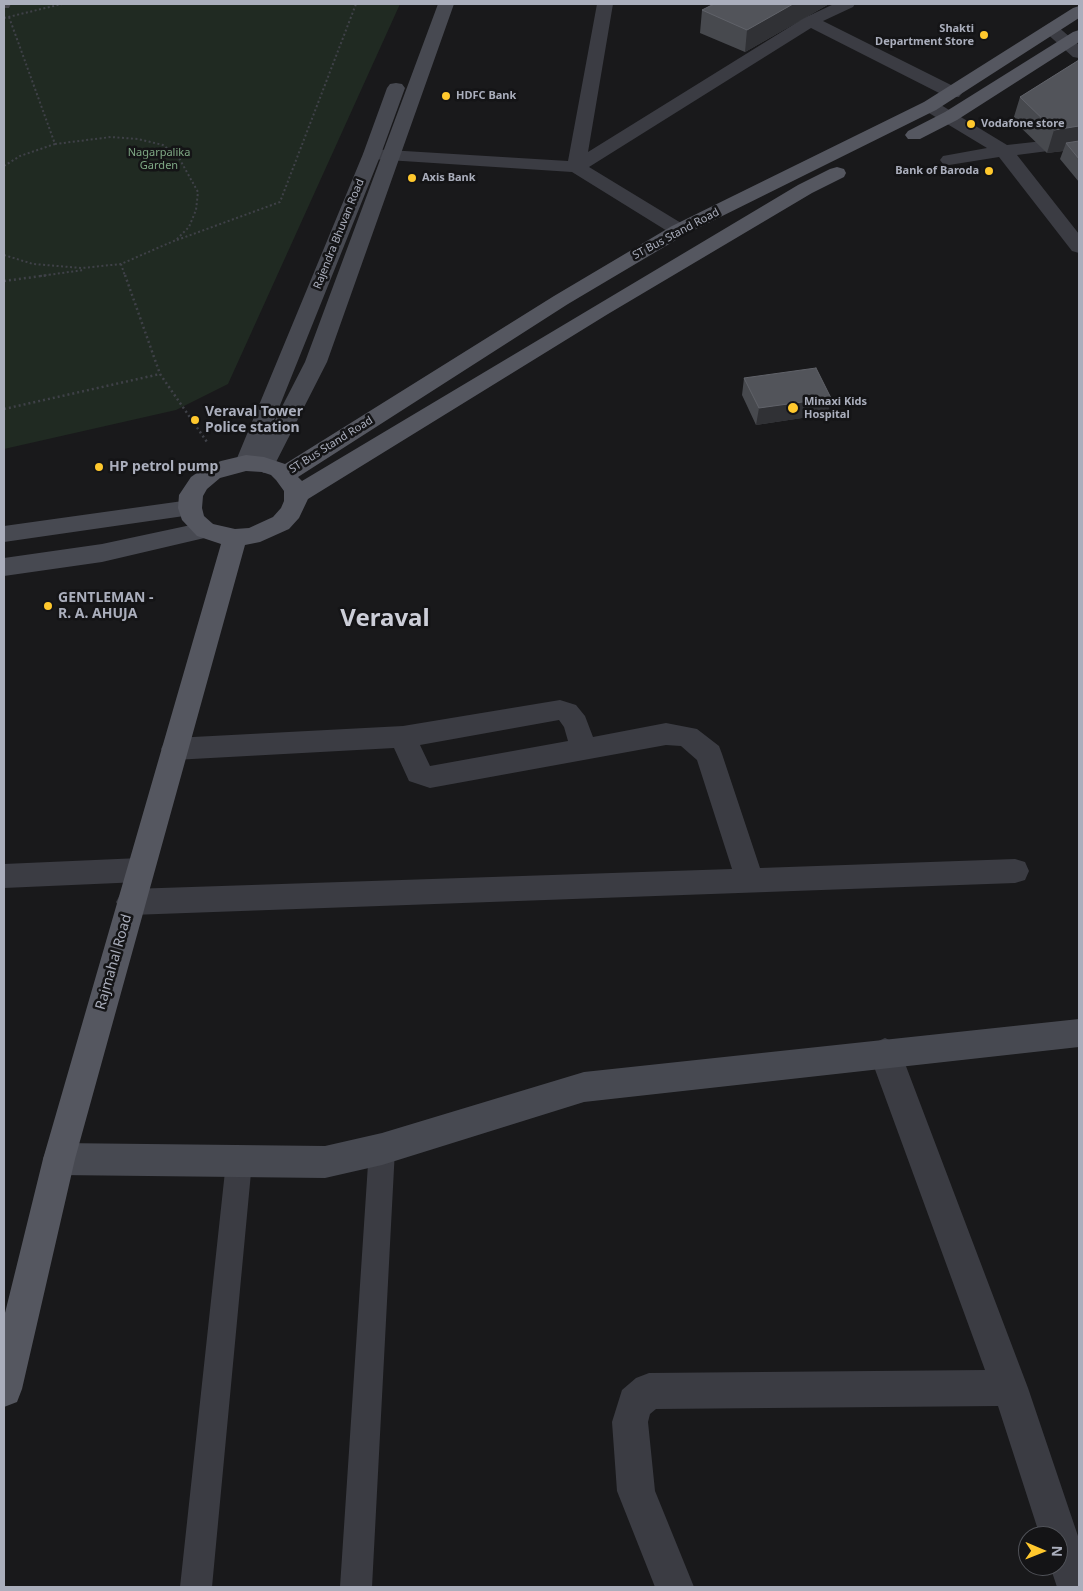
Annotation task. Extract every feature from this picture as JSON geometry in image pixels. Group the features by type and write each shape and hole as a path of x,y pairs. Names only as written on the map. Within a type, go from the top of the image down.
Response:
{"main road":[{"name":"ST Bus Stand Road","path":"255,468 561,300 679,230 930,106 1079,11"},
{"path":"899,142 950,116 1075,43"},
{"name":"ST Bus Stand Road","path":"296,495 805,189 856,164"},
{"path":"255,468 296,490 291,512 281,523 252,536 235,537 219,535 205,530 194,520 190,508 191,495 199,483 212,473 255,468"},
{"name":"Rajmahal Road","path":"4,1388 59,1159 235,537"}],"street":[{"name":"Rajendra Bhuvan Road","path":"255,468 372,154 419,51 427,4"},
{"path":"255,468 316,362 392,155 419,51 446,4"},
{"path":"576,167 605,4"},
{"path":"576,167 810,21 847,4"},
{"path":"810,21 953,93"},
{"path":"1050,28 1075,43"},
{"path":"930,106 950,116 1004,151 1079,247"},
{"path":"949,160 1079,142"},
{"path":"372,154 576,167 679,230"},
{"path":"4,534 190,508"},
{"path":"4,567 102,553 205,530"},
{"path":"174,749 403,737 560,710 567,712 576,723 584,749"},
{"path":"403,737 419,773 430,777 666,734 688,736 709,754 750,880"},
{"path":"4,876 140,870"},
{"path":"131,902 1015,871"},
{"path":"59,1159 325,1162 382,1148 584,1087 1079,1033"},
{"path":"885,1054 1010,1388 1076,1587"},
{"path":"674,1587 636,1491 630,1422 635,1403 649,1391 1010,1388"}],"lane":[{"path":"356,1587 382,1148"},
{"path":"196,1587 239,1162"}],"path":[{"path":"4,18 62,4"},
{"path":"4,281 121,264 176,240 280,202 356,4"},
{"path":"9,17 56,144"},
{"path":"4,166 20,156 56,144 80,140 129,138 163,145 179,158 198,192 196,210 189,227 176,240"},
{"path":"4,255 32,264 82,268 121,264"},
{"path":"121,264 160,374 255,468"},
{"path":"4,409 160,374"}],"green space":[{"name":"Nagarpalika Garden","path":"11,4 400,4 228,384 176,410 4,449 4,8 9,8"}],"building":[{"path":"714,4 793,4 747,30 702,10"},
{"path":"1079,60 1079,126 1054,130 1020,97"},
{"path":"1079,141 1079,159 1066,143"},
{"path":"816,368 831,398 759,408 744,378"}],"place":[{"name":"Shakti Department Store","path":"984,35"},
{"name":"HDFC Bank","path":"446,96"},
{"name":"Vodafone store","path":"971,124"},
{"name":"Bank of Baroda","path":"989,171"},
{"name":"Axis Bank","path":"412,178"},
{"name":"Minaxi Kids Hospital","path":"793,408"},
{"name":"Veraval Tower Police station","path":"195,420"},
{"name":"HP petrol pump","path":"99,467"},
{"name":"GENTLEMAN - R. A. AHUJA","path":"48,606"}],"district":[{"name":"Veraval","path":"385,619"}]}
